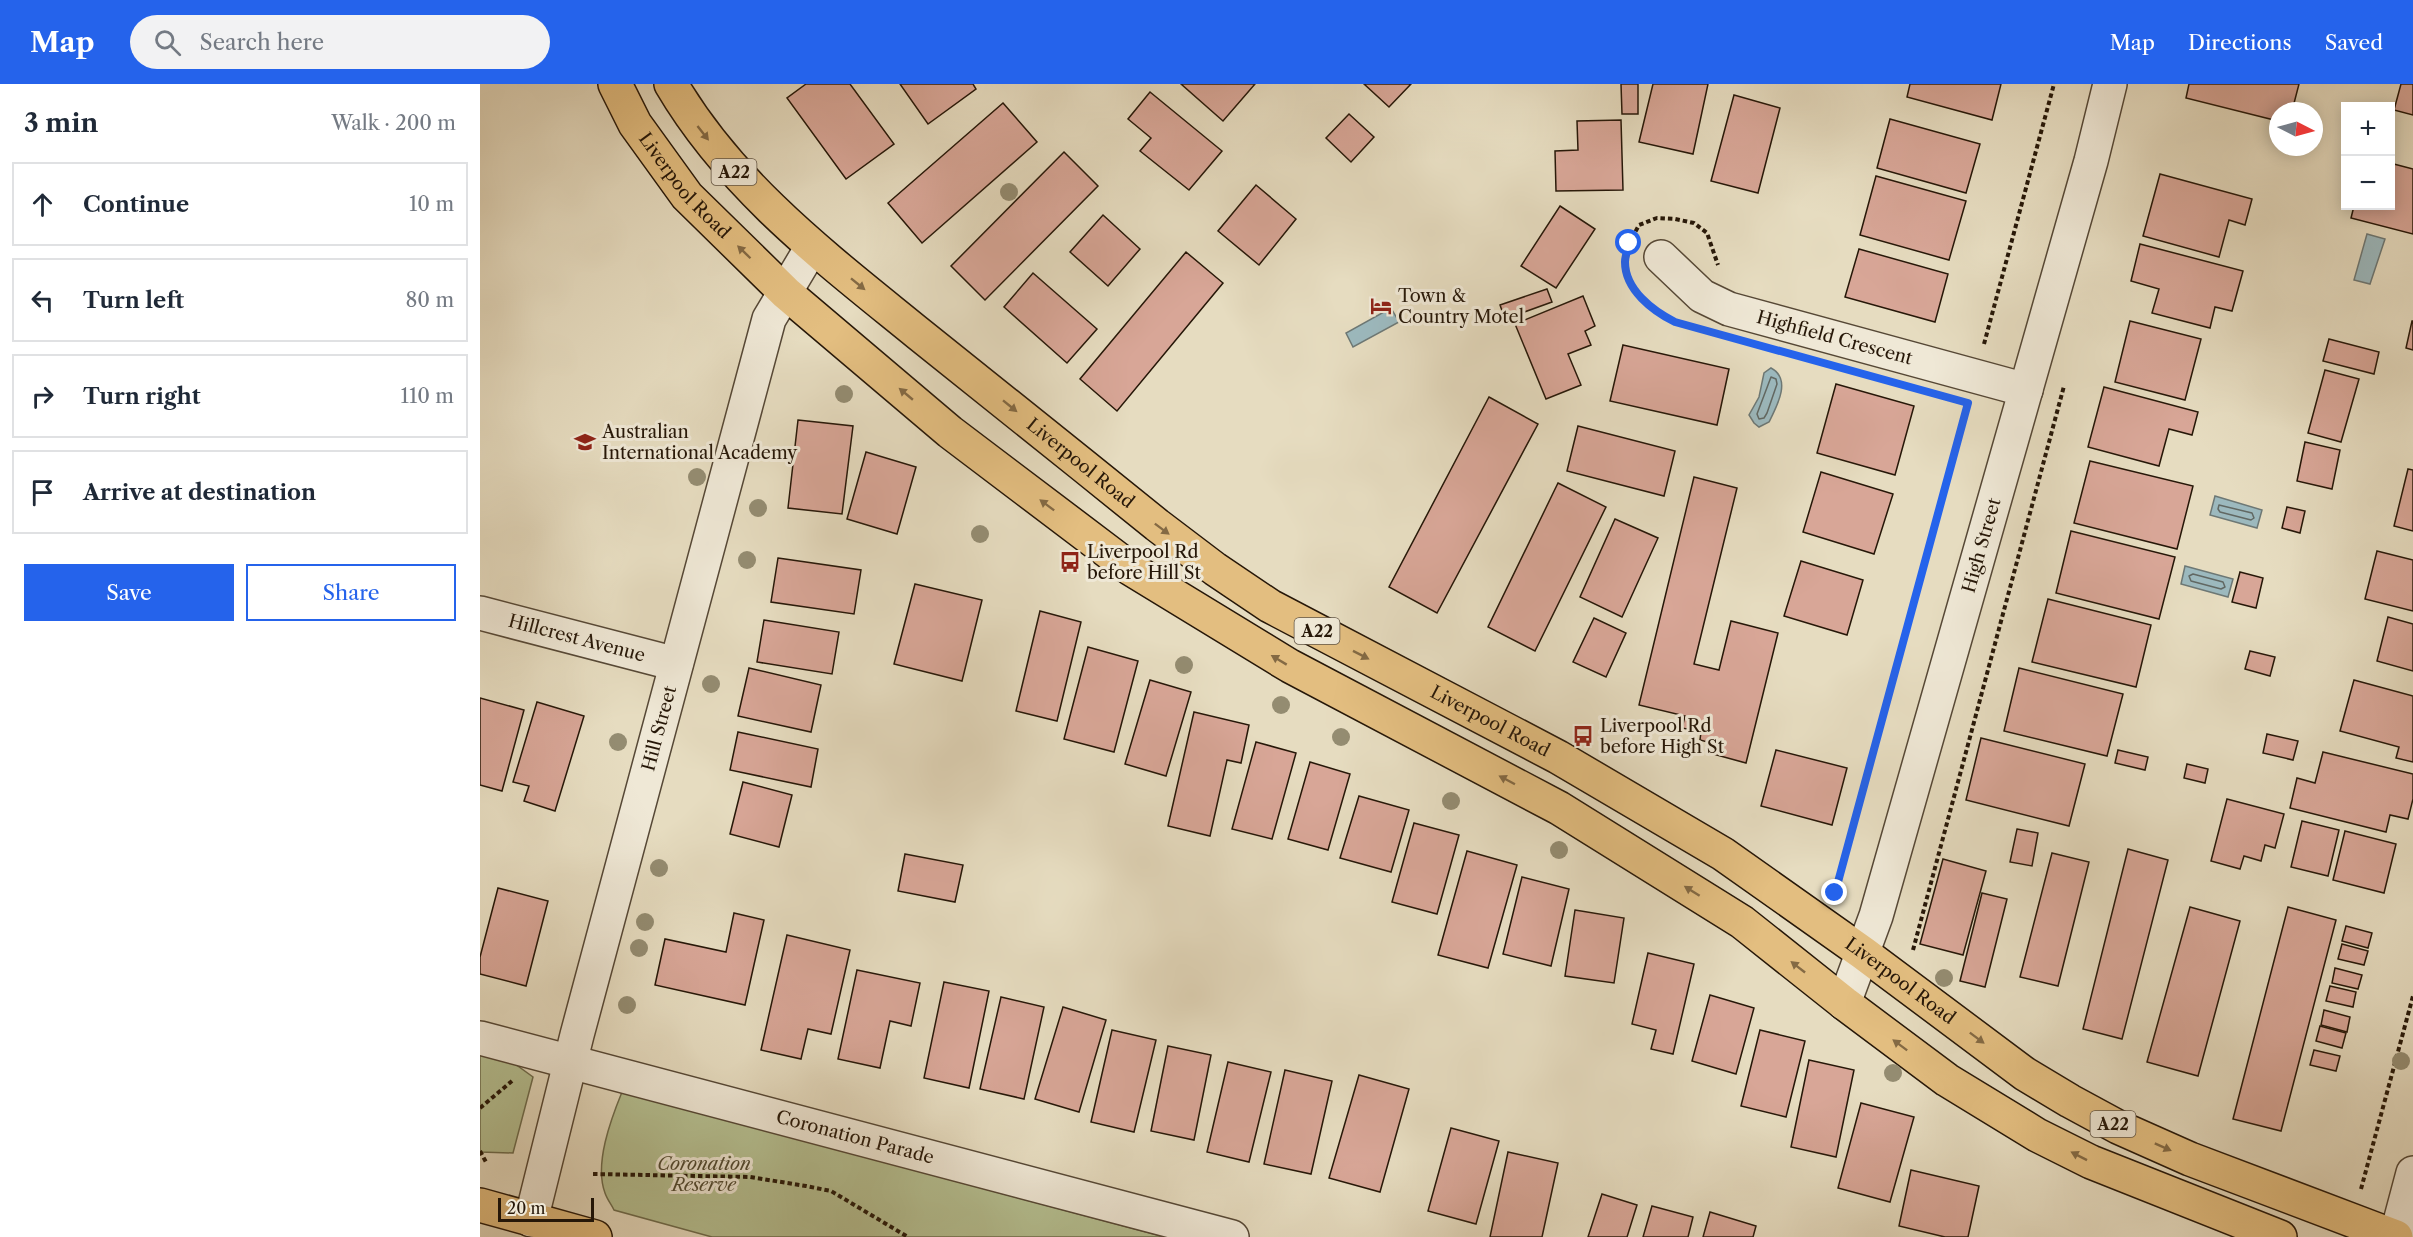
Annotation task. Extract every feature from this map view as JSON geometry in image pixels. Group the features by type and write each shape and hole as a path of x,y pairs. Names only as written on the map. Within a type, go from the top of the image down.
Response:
{"main road":[{"name":"Liverpool Road","path":"615,84 635,124 687,196 786,293 950,432 1131,569 1290,666 1559,808 1742,922 1844,1003 1947,1080 2037,1135 2091,1162 2280,1237"},
{"name":"Liverpool Road","path":"671,84 689,115 728,165 812,247 1157,525 1251,593 1353,651 1457,703 1636,801 1723,854 1863,953 2025,1074 2108,1122 2190,1159 2396,1237"},
{"path":"480,1206 595,1237"}],"street":[{"name":"High Street","path":"1844,1003 1876,916 2088,172 2110,84"},
{"name":"Hill Street","path":"531,1220 570,1062 769,319 812,247"},
{"name":"Highfield Crescent","path":"1661,256 1702,296 1729,309 2026,390"},
{"name":"Hillcrest Avenue","path":"480,613 676,664"},
{"name":"Coronation Parade","path":"480,1038 1232,1237"},
{"path":"2396,1237 2413,1173"}],"path":[{"path":"1983,345 2054,84"},
{"path":"1688,326 1658,313 1631,286 1625,263 1629,243 1639,225 1657,218 1675,219 1694,224 1707,233 1720,272"},
{"path":"1912,952 2066,378"},
{"path":"1835,893 1968,403"},
{"path":"2361,1189 2413,996"},
{"path":"480,1108 514,1078"},
{"path":"480,1151 487,1164"},
{"path":"593,1174 750,1177 831,1191 908,1237"}],"green space":[{"path":"480,1055 515,1064 533,1077 513,1153 480,1152"},
{"name":"Coronation Reserve","path":"622,1092 1165,1237 712,1237 614,1210 605,1193 601,1169 605,1142"}],"water":[{"path":"2367,234 2385,239 2370,284 2354,280"},
{"path":"1391,308 1399,322 1353,347 1346,333"},
{"path":"1771,368 1781,379 1781,393 1769,422 1759,427 1749,415 1759,397 1764,373"},
{"path":"2215,496 2262,510 2257,528 2210,515"},
{"path":"2185,566 2233,579 2228,597 2181,584"}],"building":[{"path":"806,84 850,84 894,144 846,179 787,98"},
{"path":"900,84 973,84 976,89 928,124"},
{"path":"1181,84 1255,84 1223,121"},
{"path":"1364,84 1411,84 1389,107"},
{"path":"1621,84 1638,84 1638,114 1622,114"},
{"path":"1653,84 1708,84 1693,154 1639,142"},
{"path":"1910,84 2001,84 1992,120 1907,97"},
{"path":"2189,84 2299,84 2294,102 2269,102 2269,119 2186,98"},
{"path":"2401,84 2413,84 2413,115 2395,110"},
{"path":"1150,92 1222,151 1189,190 1140,151 1151,138 1128,119"},
{"path":"1734,95 1780,108 1758,193 1711,181"},
{"path":"1003,103 1037,142 922,243 888,203"},
{"path":"1349,114 1374,137 1351,162 1326,138"},
{"path":"1890,119 1980,144 1966,193 1877,168"},
{"path":"1621,120 1623,190 1556,191 1555,151 1578,150 1577,121"},
{"path":"1064,152 1098,186 985,300 951,266"},
{"path":"2395,164 2413,169 2413,234 2351,218 2353,210 2395,210"},
{"path":"2160,174 2252,199 2245,225 2229,220 2219,257 2143,236"},
{"path":"1876,176 1966,201 1949,260 1860,235"},
{"path":"1256,185 1296,219 1259,265 1218,231"},
{"path":"1560,206 1595,229 1556,288 1521,266"},
{"path":"1103,215 1140,249 1108,286 1070,252"},
{"path":"2140,244 2243,271 2232,311 2215,307 2210,328 2152,313 2159,289 2131,281"},
{"path":"1859,249 1948,274 1935,322 1845,297"},
{"path":"1186,252 1223,283 1117,411 1080,379"},
{"path":"1033,273 1097,329 1067,363 1004,307"},
{"path":"1547,289 1552,302 1505,319 1500,305"},
{"path":"1583,296 1595,326 1585,331 1591,345 1568,354 1581,385 1546,399 1515,324"},
{"path":"2130,321 2201,339 2185,400 2115,382"},
{"path":"2413,321 2413,350 2406,348"},
{"path":"2329,339 2379,352 2374,374 2323,361"},
{"path":"1623,345 1729,369 1717,425 1610,401"},
{"path":"2325,370 2359,379 2341,442 2308,433"},
{"path":"1836,384 1914,406 1895,475 1817,453"},
{"path":"2104,387 2198,412 2192,435 2169,429 2159,466 2088,447"},
{"path":"1489,397 1538,424 1437,613 1389,587"},
{"path":"798,420 853,426 842,514 788,508"},
{"path":"1578,426 1675,451 1664,496 1567,471"},
{"path":"2305,442 2340,450 2332,489 2297,481"},
{"path":"866,452 916,467 897,534 847,519"},
{"path":"2090,461 2193,486 2177,549 2074,523"},
{"path":"2408,469 2413,470 2413,531 2394,526"},
{"path":"1821,472 1893,494 1874,554 1803,532"},
{"path":"1694,477 1737,488 1694,664 1719,670 1731,621 1778,633 1746,763 1713,754 1715,744 1700,740 1701,732 1682,728 1685,716 1639,705"},
{"path":"1558,483 1606,507 1535,651 1488,627"},
{"path":"2287,507 2305,511 2300,533 2282,528"},
{"path":"1615,519 1658,538 1622,617 1580,597"},
{"path":"2071,531 2175,557 2159,619 2056,593"},
{"path":"2377,551 2413,560 2413,611 2365,599"},
{"path":"778,558 861,570 854,614 771,602"},
{"path":"1801,561 1863,580 1847,635 1784,616"},
{"path":"2240,572 2263,578 2256,608 2232,602"},
{"path":"915,584 982,600 962,681 894,664"},
{"path":"2048,599 2151,625 2136,687 2032,662"},
{"path":"1040,611 1081,622 1057,721 1016,711"},
{"path":"2388,617 2413,624 2413,671 2377,661"},
{"path":"1594,618 1626,633 1606,677 1573,662"},
{"path":"764,620 839,632 832,674 757,662"},
{"path":"1088,647 1138,661 1114,752 1064,739"},
{"path":"2250,651 2275,657 2270,676 2245,669"},
{"path":"749,668 821,685 811,732 738,716"},
{"path":"2019,668 2123,694 2107,756 2004,731"},
{"path":"1150,680 1191,692 1166,776 1125,764"},
{"path":"2354,680 2413,696 2413,762 2396,758 2399,747 2340,731"},
{"path":"480,698 524,710 502,791 480,785"},
{"path":"537,702 584,716 555,811 524,801 529,786 513,782"},
{"path":"1194,712 1249,725 1241,763 1227,760 1210,836 1168,826"},
{"path":"738,732 818,749 811,787 730,770"},
{"path":"2267,734 2298,741 2293,760 2263,753"},
{"path":"1981,738 2085,764 2069,826 1966,800"},
{"path":"1256,742 1296,753 1272,839 1232,829"},
{"path":"1776,750 1847,768 1832,825 1761,806"},
{"path":"2118,750 2148,757 2145,770 2115,763"},
{"path":"2323,752 2413,774 2413,799 2408,819 2390,815 2386,832 2290,808 2297,778 2315,783"},
{"path":"1310,762 1350,774 1328,850 1288,839"},
{"path":"2187,764 2208,769 2205,783 2184,778"},
{"path":"743,782 792,795 779,847 730,834"},
{"path":"1359,796 1409,810 1391,872 1340,858"},
{"path":"2227,799 2284,814 2275,848 2265,845 2261,861 2244,856 2240,869 2211,861"},
{"path":"2302,821 2339,830 2328,876 2291,867"},
{"path":"1414,823 1459,835 1437,914 1392,902"},
{"path":"2017,829 2038,833 2032,866 2010,862"},
{"path":"2345,831 2396,844 2384,893 2333,880"},
{"path":"2128,849 2168,860 2122,1039 2083,1029"},
{"path":"1467,851 1517,865 1488,968 1438,955"},
{"path":"2052,853 2089,862 2058,986 2020,977"},
{"path":"905,854 963,865 955,902 898,891"},
{"path":"1943,859 1986,871 1963,955 1920,944"},
{"path":"1522,877 1569,889 1551,966 1503,954"},
{"path":"498,888 548,901 526,986 480,974 480,957"},
{"path":"1982,893 2007,899 1985,987 1960,981"},
{"path":"2190,907 2240,921 2198,1076 2147,1062"},
{"path":"2288,907 2336,920 2281,1131 2233,1119"},
{"path":"1575,910 1624,918 1614,983 1565,976"},
{"path":"734,913 764,920 745,1005 655,985 665,939 726,952"},
{"path":"2346,926 2372,933 2368,948 2342,941"},
{"path":"787,935 850,950 831,1034 808,1029 801,1059 761,1050"},
{"path":"2342,944 2368,951 2364,965 2338,959"},
{"path":"1648,953 1694,964 1673,1054 1651,1049 1656,1030 1632,1024"},
{"path":"2335,968 2362,975 2358,989 2332,983"},
{"path":"857,970 920,983 911,1026 890,1021 880,1068 838,1059"},
{"path":"944,982 989,991 969,1088 924,1078"},
{"path":"2330,986 2356,992 2353,1007 2326,1001"},
{"path":"1710,995 1754,1008 1736,1074 1692,1061"},
{"path":"1001,997 1044,1007 1024,1099 980,1089"},
{"path":"1063,1007 1106,1020 1079,1112 1035,1099"},
{"path":"2324,1010 2350,1017 2347,1032 2321,1025"},
{"path":"2320,1026 2346,1033 2342,1048 2316,1041"},
{"path":"1112,1030 1156,1040 1134,1132 1091,1122"},
{"path":"1760,1030 1805,1041 1786,1117 1741,1106"},
{"path":"1168,1046 1211,1055 1194,1140 1151,1131"},
{"path":"2314,1050 2340,1056 2336,1071 2310,1065"},
{"path":"1809,1060 1854,1070 1836,1157 1791,1147"},
{"path":"1228,1062 1271,1072 1249,1162 1207,1152"},
{"path":"1285,1070 1332,1081 1311,1174 1264,1164"},
{"path":"1359,1075 1409,1089 1380,1192 1329,1178"},
{"path":"1861,1103 1914,1117 1890,1202 1838,1188"},
{"path":"1451,1128 1499,1141 1476,1224 1428,1211"},
{"path":"1508,1152 1558,1163 1542,1237 1490,1237"},
{"path":"1911,1170 1979,1186 1968,1237 1945,1237 1899,1226"},
{"path":"1602,1194 1637,1205 1627,1237 1588,1237"},
{"path":"1652,1206 1693,1217 1688,1237 1643,1237"},
{"path":"1710,1212 1756,1226 1753,1237 1703,1237"}],"place":[{"name":"Town & Country Motel","path":"1381,306"},
{"name":"Australian International Academy","path":"585,442"},
{"name":"Liverpool Rd before Hill St","path":"1070,562"},
{"name":"Liverpool Rd before High St","path":"1583,736"}],"route":[{"path":"1629,243 1625,263 1631,286 1666,318 1968,403 1835,893"}]}
